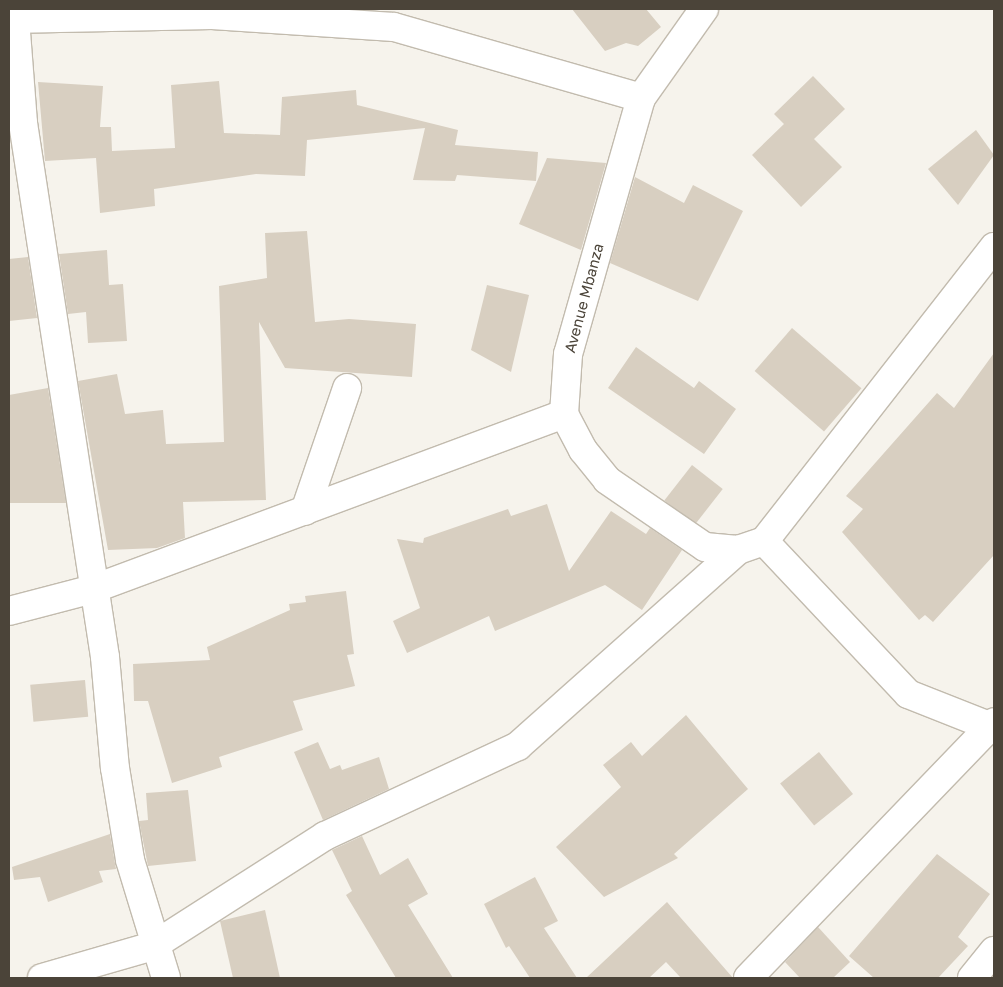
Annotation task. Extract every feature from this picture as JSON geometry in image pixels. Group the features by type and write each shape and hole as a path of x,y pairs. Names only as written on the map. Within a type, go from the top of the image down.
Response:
{"street":[{"name":"Avenue Mbanza","path":"564,414 568,354 641,98 704,9"},
{"path":"166,978 153,946 130,860 93,589 23,123 12,19 212,15 391,18 641,98"},
{"path":"42,978 153,946 325,836 518,746 738,550 764,541 994,247"},
{"path":"304,511 347,388"},
{"path":"9,611 93,589 564,414 583,450 607,480 705,547 738,550"},
{"path":"748,978 993,726 908,694 764,541"},
{"path":"972,978 994,951"}],"building":[{"path":"572,9 646,9 661,27 638,46 626,43 605,51"},
{"path":"813,76 845,109 814,139 842,167 801,207 752,155 784,124 774,114"},
{"path":"219,81 224,133 280,135 282,97 356,90 357,105 458,130 455,145 538,152 536,181 457,175 455,181 413,180 425,128 307,140 305,176 256,174 154,189 155,206 100,213 96,158 45,161 38,82 103,86 100,127 111,127 112,151 175,148 171,85"},
{"path":"976,130 994,155 958,205 928,169"},
{"path":"547,158 606,163 581,250 519,224"},
{"path":"635,177 684,203 693,185 743,211 698,301 610,263"},
{"path":"307,231 315,322 349,319 416,324 412,377 285,368 259,322 266,500 183,502 185,538 157,548 108,550 78,381 117,374 125,414 163,410 166,444 224,442 219,286 267,278 265,233"},
{"path":"107,250 109,285 123,284 127,341 88,343 86,312 68,314 59,254"},
{"path":"28,257 37,318 9,321 9,259"},
{"path":"487,285 529,295 511,372 471,350"},
{"path":"792,328 861,388 824,431 755,371"},
{"path":"636,347 694,388 699,381 736,409 704,454 608,388"},
{"path":"994,353 994,555 933,622 925,615 919,620 842,532 863,509 846,496 937,393 954,408"},
{"path":"48,388 66,503 9,503 9,395"},
{"path":"692,465 723,489 695,524 664,500"},
{"path":"547,504 569,571 611,511 646,534 650,528 682,550 642,610 605,585 495,631 489,616 407,653 393,621 420,608 397,539 423,543 424,538 508,509 511,516"},
{"path":"346,591 354,654 347,655 355,686 293,701 303,730 219,757 222,767 172,783 148,701 134,701 133,664 210,660 207,647 290,610 289,604 306,602 305,596"},
{"path":"85,680 88,717 33,722 30,685"},
{"path":"686,715 748,789 674,854 678,858 604,897 556,847 621,787 603,765 631,742 642,756"},
{"path":"318,742 330,769 340,765 342,770 379,757 389,789 323,820 294,752"},
{"path":"819,752 853,794 814,825 780,783"},
{"path":"188,790 196,861 148,866 139,821 148,820 146,793"},
{"path":"110,834 116,869 99,871 103,882 48,902 40,877 14,880 12,867"},
{"path":"362,836 380,875 408,858 428,894 408,905 453,978 396,978 346,895 352,891 332,850"},
{"path":"937,854 990,894 958,937 968,946 938,978 874,978 849,956"},
{"path":"535,877 558,921 544,928 577,978 530,978 509,946 506,948 484,904"},
{"path":"667,902 733,978 681,978 666,962 649,978 586,978"},
{"path":"265,910 280,978 233,978 220,921"},
{"path":"818,927 850,962 833,978 800,978 785,962"}]}
